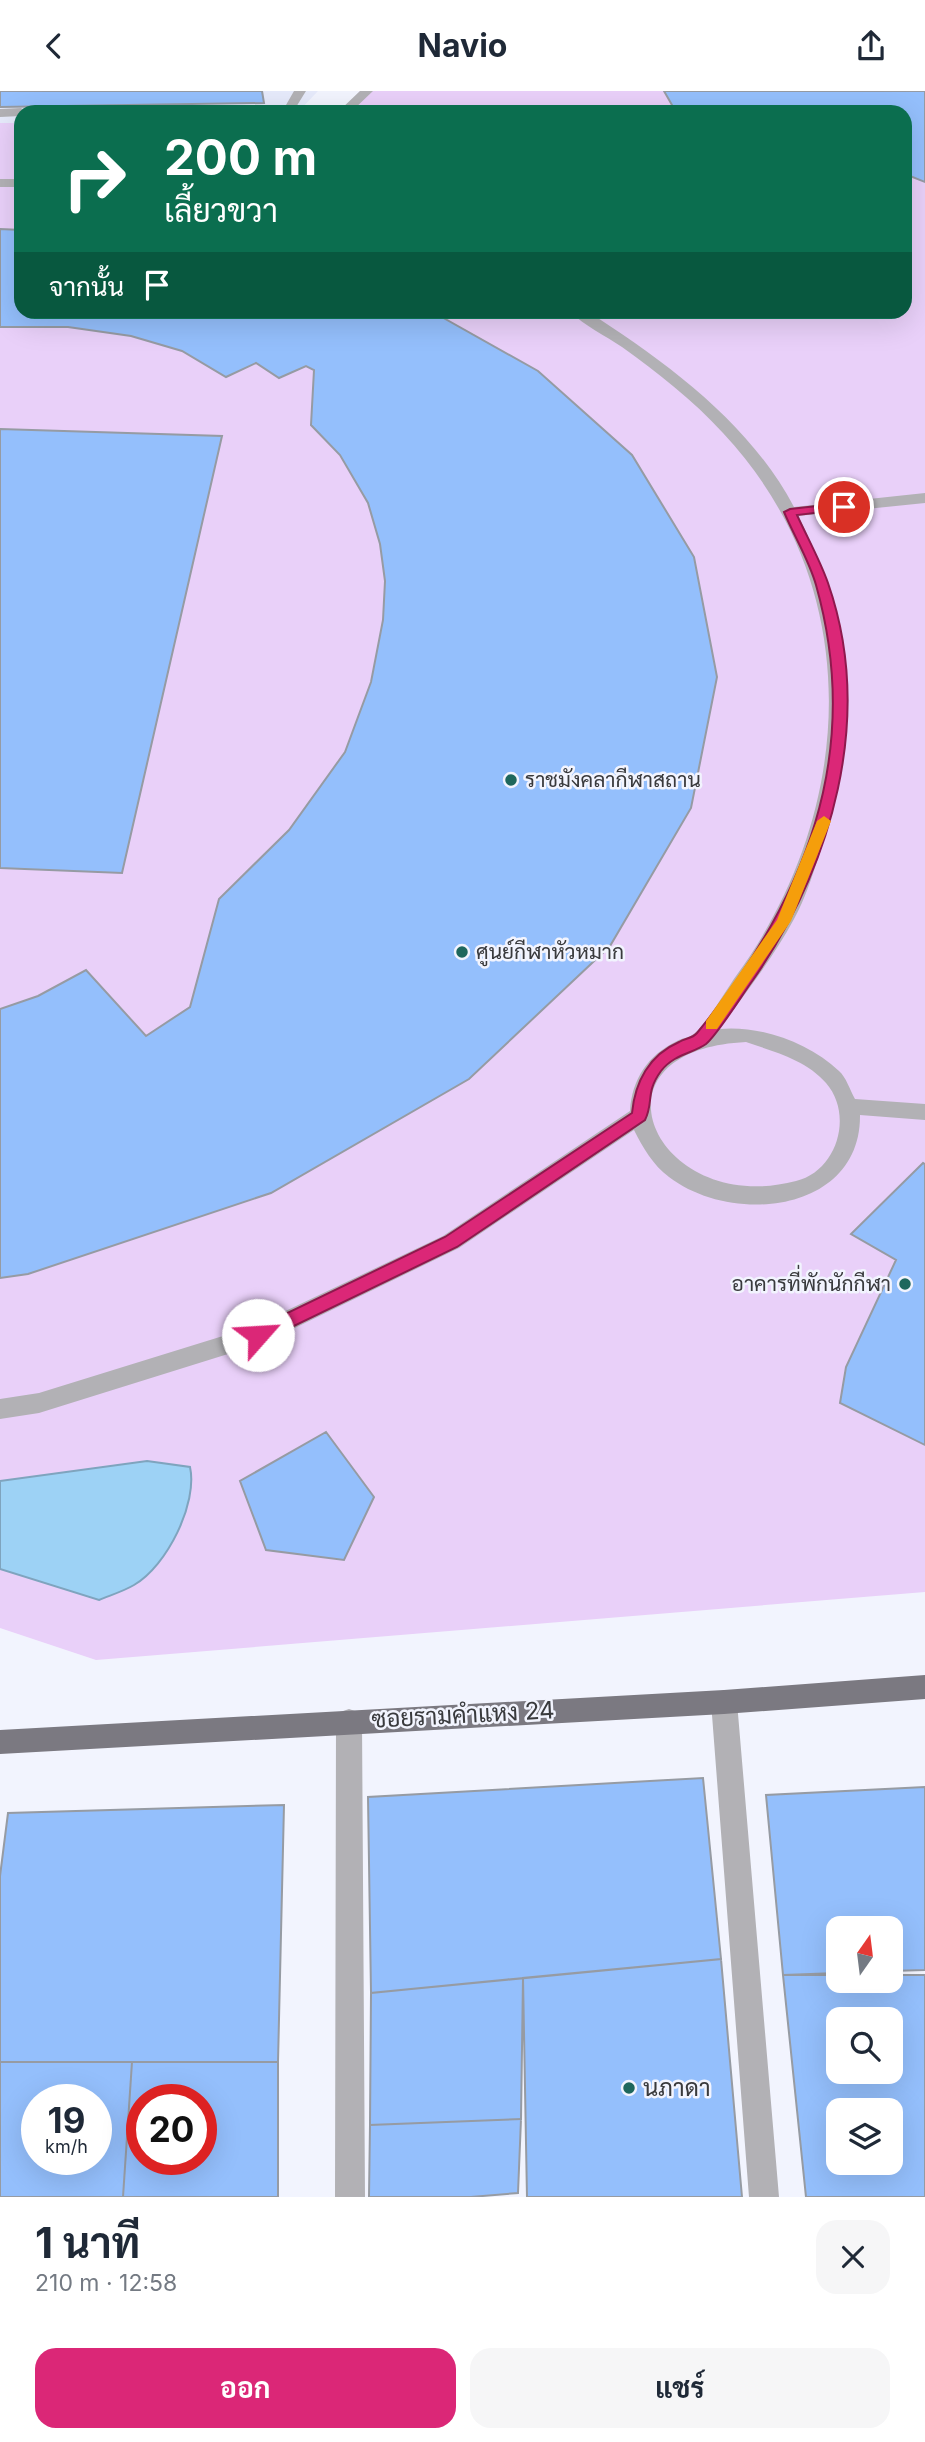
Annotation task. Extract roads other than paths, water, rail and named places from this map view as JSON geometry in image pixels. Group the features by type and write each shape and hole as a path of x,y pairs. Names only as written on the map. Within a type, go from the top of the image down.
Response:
{"main road":[{"name":"ซอยรามคำแหง 24","path":"0,1742 724,1702 925,1687"}],"street":[{"path":"352,105 367,91"},
{"path":"589,319 638,350 697,398 748,452 790,512 822,583 836,647 840,743 822,831 783,921 700,1040"},
{"path":"790,512 925,498"},
{"path":"746,1035 779,1041 808,1054 831,1072 847,1095 853,1120 849,1145 835,1167 811,1185 778,1196 740,1196 702,1187 671,1169 649,1144 639,1116 642,1088 658,1064 682,1046 700,1040 715,1036 746,1035"},
{"path":"849,1106 925,1112"},
{"path":"0,1409 39,1403 258,1335 451,1242 639,1116"},
{"path":"724,1702 765,2197"},
{"path":"349,1721 350,2197"}],"water":[{"path":"147,1461 190,1467 191,1482 184,1515 168,1549 158,1564 134,1585 99,1600 0,1569 0,1481"}],"place":[{"name":"ราชมังคลากีฬาสถาน","path":"511,780"},
{"name":"ศูนย์กีฬาหัวหมาก","path":"462,952"},
{"name":"อาคารที่พักนักกีฬา","path":"905,1284"},
{"name":"นภาดา","path":"629,2088"}]}
